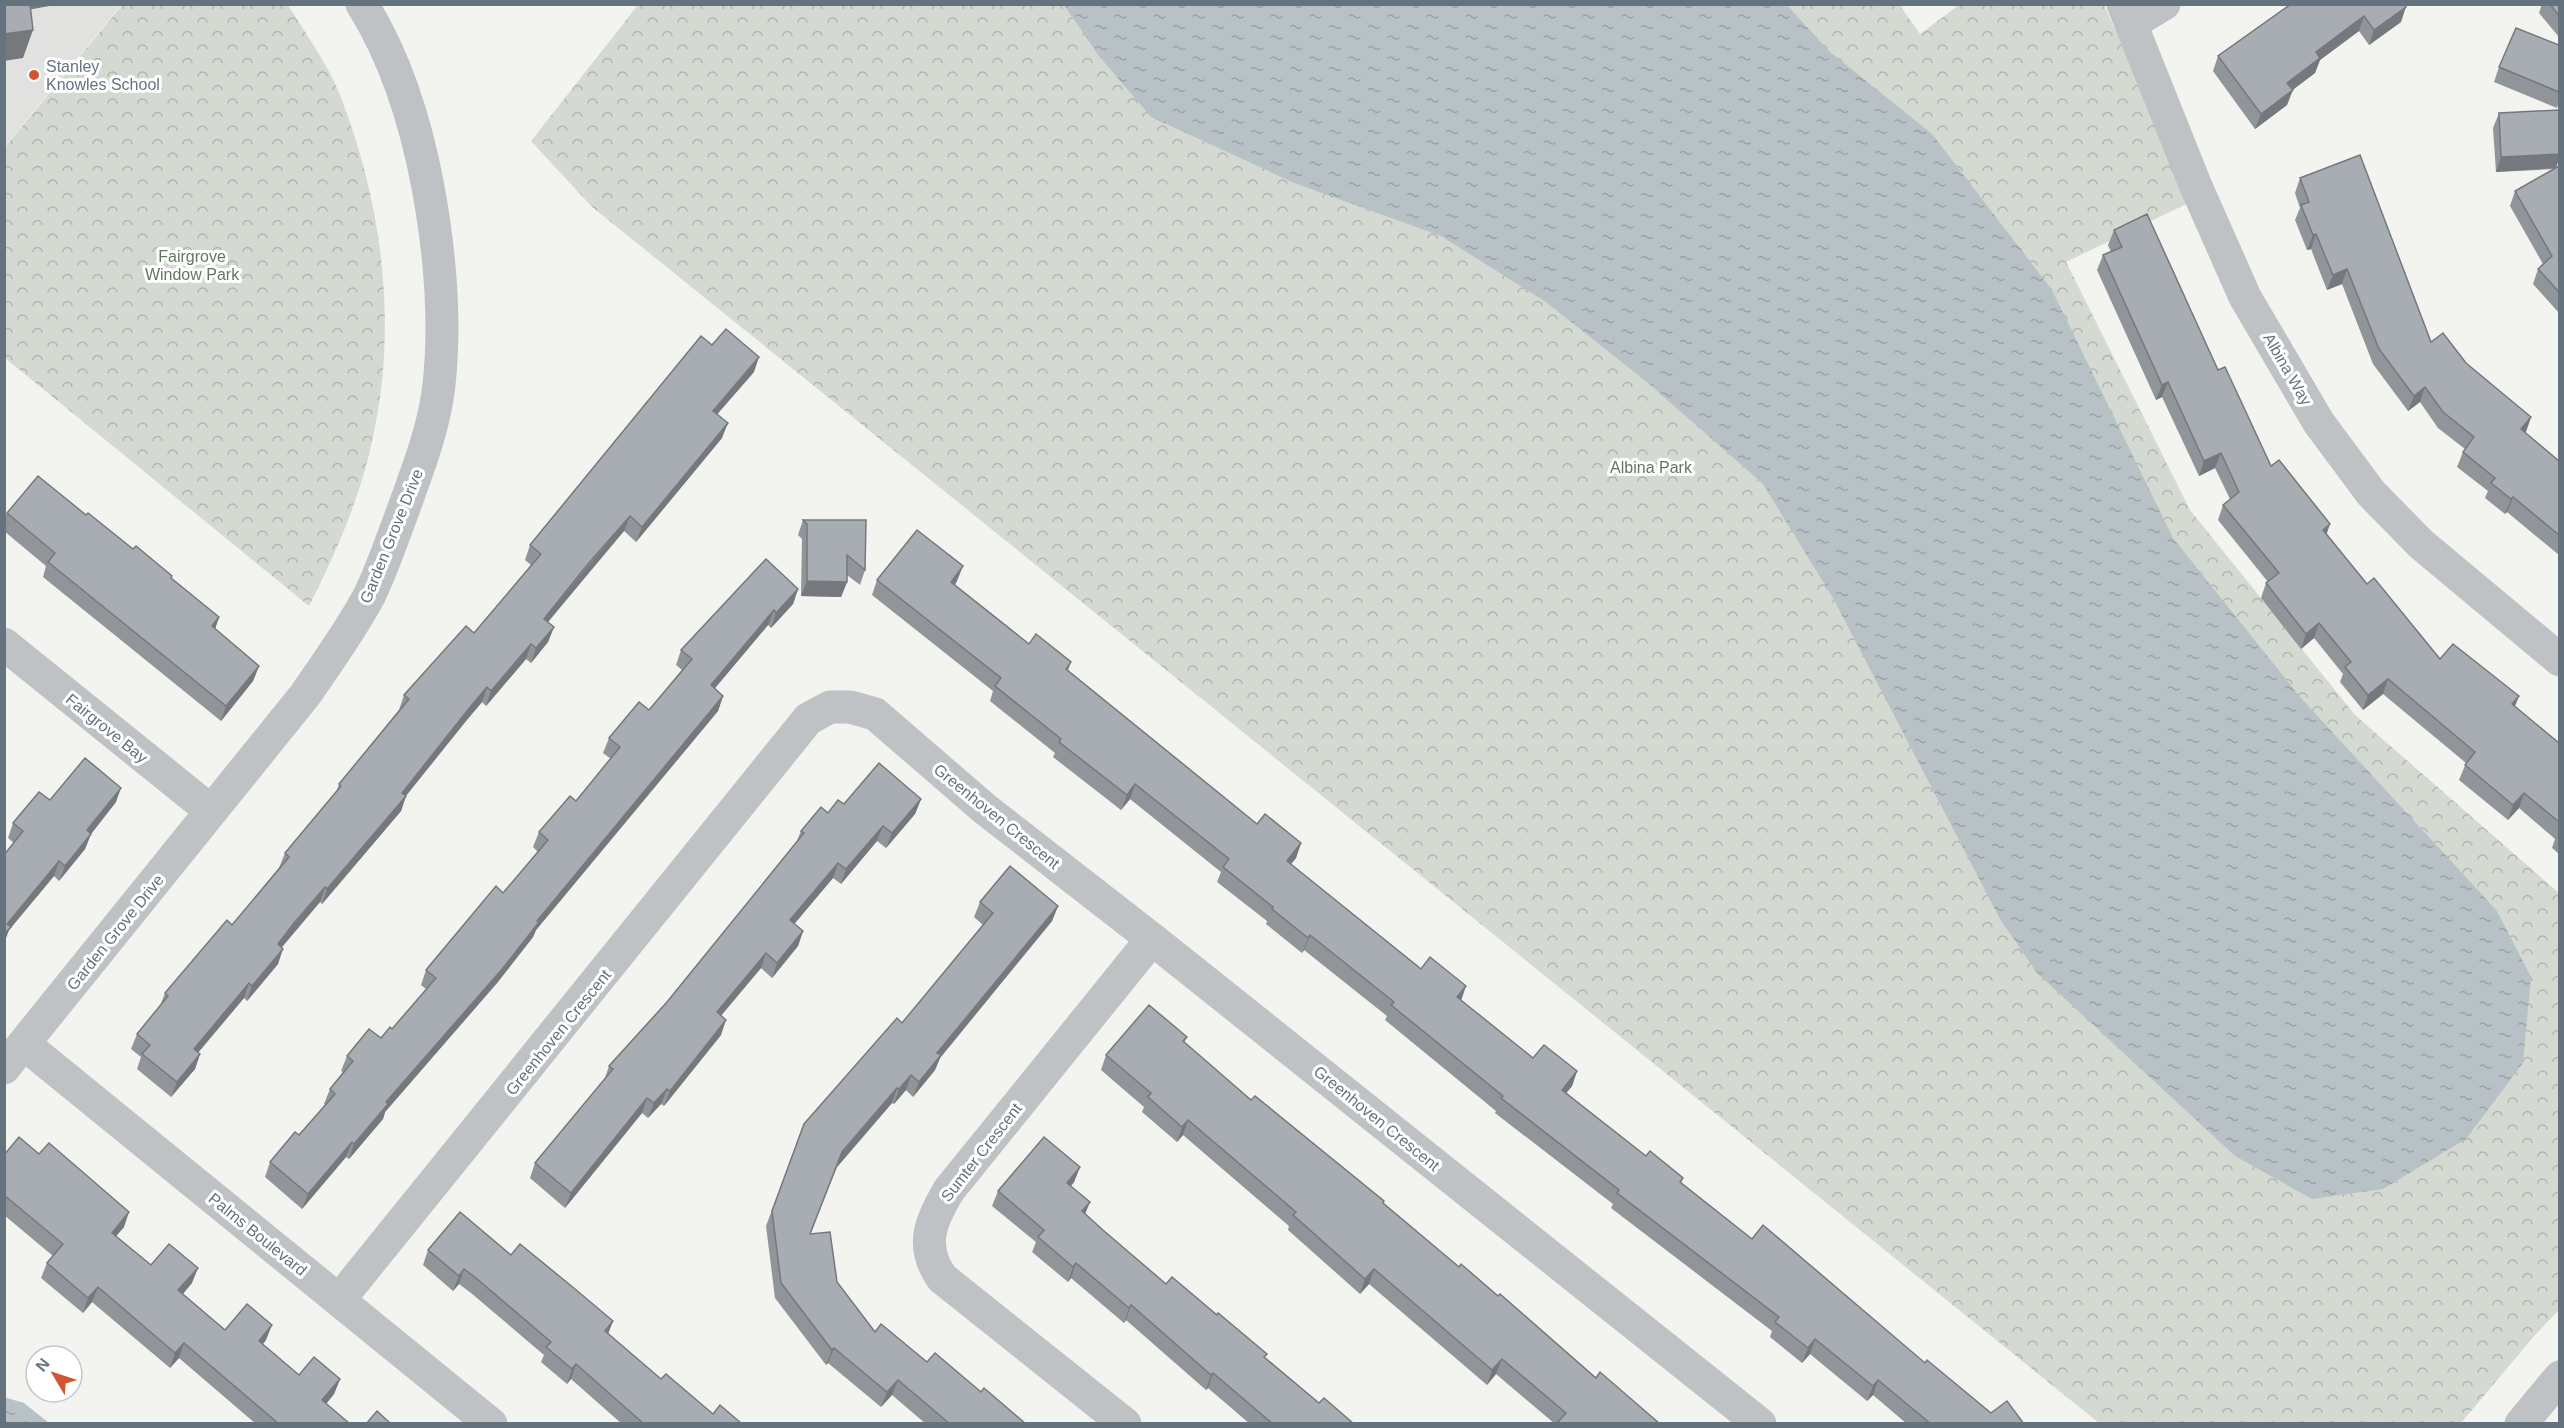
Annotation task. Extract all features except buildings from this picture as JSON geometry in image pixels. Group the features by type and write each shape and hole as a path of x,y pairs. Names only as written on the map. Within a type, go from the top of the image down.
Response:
{"street":[{"name":"Garden Grove Drive","path":"14,1056 305,695 369,596 421,461 439,387 442,306 440,262 424,162 409,108 392,63 362,4"},
{"path":"2127,14 2164,4"},
{"name":"Albina Way","path":"2127,14 2195,184 2245,297 2319,423 2371,493 2421,544 2559,660"},
{"name":"Fairgrove Bay","path":"4,644 212,811"},
{"name":"Greenhoven Crescent","path":"339,1300 808,719 830,707 850,707 875,714 985,809 1152,939 1760,1424"},
{"name":"Sumter Crescent","path":"1125,1424 942,1278 931,1263 929,1239 933,1216 949,1190 1152,939"},
{"name":"Palms Boulevard","path":"14,1056 339,1300 490,1424"},
{"path":"2521,1424 2559,1377"}],"shaded area":[{"name":"Stanley Knowles School","path":"5,5 121,5 5,146"}],"green space":[{"name":"Albina Park","path":"1899,4 1920,34 1959,5 2104,5 2126,54 2201,197 2066,262 2190,510 2355,715 2559,893 2559,1310 2461,1423 2099,1423 591,206 531,141 638,5"},
{"name":"Fairgrove Window Park","path":"122,5 288,5 329,72 355,136 375,220 382,264 385,307 380,394 368,459 355,502 329,566 309,606 5,358 5,147"}],"water":[{"path":"1064,5 1787,5 1829,51 1932,134 2052,290 2173,538 2301,698 2497,911 2531,977 2523,1063 2466,1139 2383,1189 2312,1199 2235,1156 2037,973 2000,919 1833,598 1763,484 1648,383 1546,302 1441,236 1294,183 1151,117 1099,56"},
{"path":"4,1397 24,1403 49,1423 5,1423"}],"place":[{"name":"Stanley Knowles School","path":"34,75"}]}
